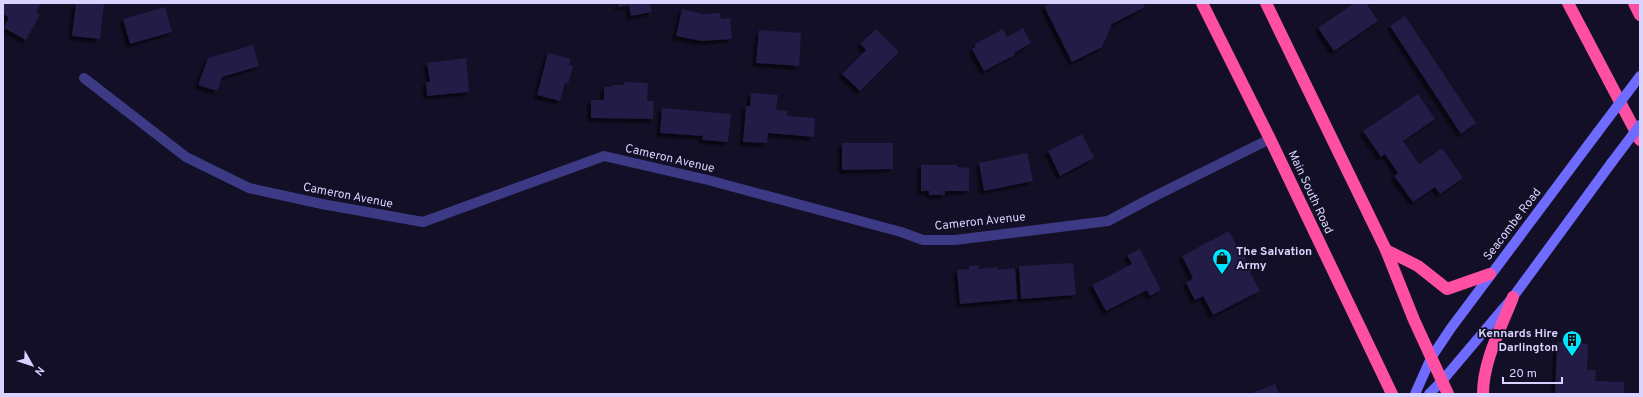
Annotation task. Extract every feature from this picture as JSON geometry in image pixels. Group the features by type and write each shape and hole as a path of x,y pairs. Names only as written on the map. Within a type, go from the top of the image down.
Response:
{"highway":[{"name":"Main South Road","path":"1202,3 1270,139 1392,394"},
{"path":"1266,3 1386,250 1414,320 1448,394"},
{"path":"1568,3 1640,140"},
{"path":"1634,3 1640,15"},
{"path":"1386,250 1418,266 1447,289 1490,274"},
{"path":"1483,394 1484,379 1491,353 1513,297"}],"main road":[{"name":"Seacombe Road","path":"1415,394 1432,358 1451,328 1640,76"},
{"path":"1429,394 1442,381 1513,297 1640,125"}],"street":[{"name":"Cameron Avenue","path":"84,78 186,157 249,188 322,204 424,222 604,156 708,180 901,232 923,240 955,240 1032,229 1108,221 1270,139"}],"building":[{"path":"3,3 41,3 36,12 40,15 26,40 4,28 9,17 3,14"},
{"path":"76,3 104,3 100,39 72,36"},
{"path":"618,3 650,3 652,12 631,16 629,5 618,7"},
{"path":"1050,3 1143,3 1145,7 1112,24 1102,47 1072,62 1044,6"},
{"path":"1354,3 1366,3 1378,21 1334,51 1318,28"},
{"path":"165,7 172,32 130,44 123,19"},
{"path":"682,9 703,14 720,13 721,19 730,18 732,39 701,41 676,36"},
{"path":"1405,16 1476,123 1461,134 1390,26"},
{"path":"1023,28 1031,43 1014,53 1015,55 984,71 972,49 976,46 975,44 1003,29 1007,37"},
{"path":"876,29 899,52 860,91 842,74 866,50 860,44"},
{"path":"759,30 801,33 799,66 756,63"},
{"path":"253,45 259,66 222,77 217,91 198,85 208,58"},
{"path":"548,53 571,59 569,65 573,66 568,84 565,83 560,101 537,95"},
{"path":"466,58 469,92 427,96 426,82 430,82 427,63"},
{"path":"624,82 648,83 647,101 654,101 653,119 591,118 591,100 604,100 604,87 624,85"},
{"path":"751,93 778,95 776,110 787,111 787,116 815,118 814,137 768,133 767,143 743,142 746,106 750,106"},
{"path":"1418,94 1435,119 1403,141 1419,164 1442,148 1463,178 1440,194 1435,187 1413,202 1394,176 1398,173 1385,154 1381,157 1363,131"},
{"path":"662,108 731,114 728,142 702,140 703,136 660,133"},
{"path":"1082,134 1094,158 1060,176 1048,151"},
{"path":"842,143 893,143 893,169 842,170"},
{"path":"1027,153 1033,181 984,191 979,163"},
{"path":"921,165 957,165 957,167 969,168 969,191 945,191 945,195 929,195 929,191 921,191"},
{"name":"The Salvation Army","path":"1229,231 1240,253 1242,252 1252,271 1250,272 1260,291 1213,315 1203,296 1195,300 1186,283 1193,278 1182,256"},
{"path":"1140,249 1161,290 1150,296 1147,290 1106,311 1092,285 1132,264 1127,255"},
{"path":"1073,263 1076,295 1021,299 1019,266"},
{"path":"978,265 979,269 998,267 998,270 1015,268 1017,299 960,304 957,270 969,269 969,266"},
{"name":"Kennards Hire Darlington","path":"1557,342 1588,344 1587,370 1596,370 1595,381 1624,382 1624,394 1555,394"},
{"path":"1275,384 1279,394 1250,394"}],"place":[{"name":"The Salvation Army","path":"1222,275"},
{"name":"Kennards Hire Darlington","path":"1572,357"}]}
